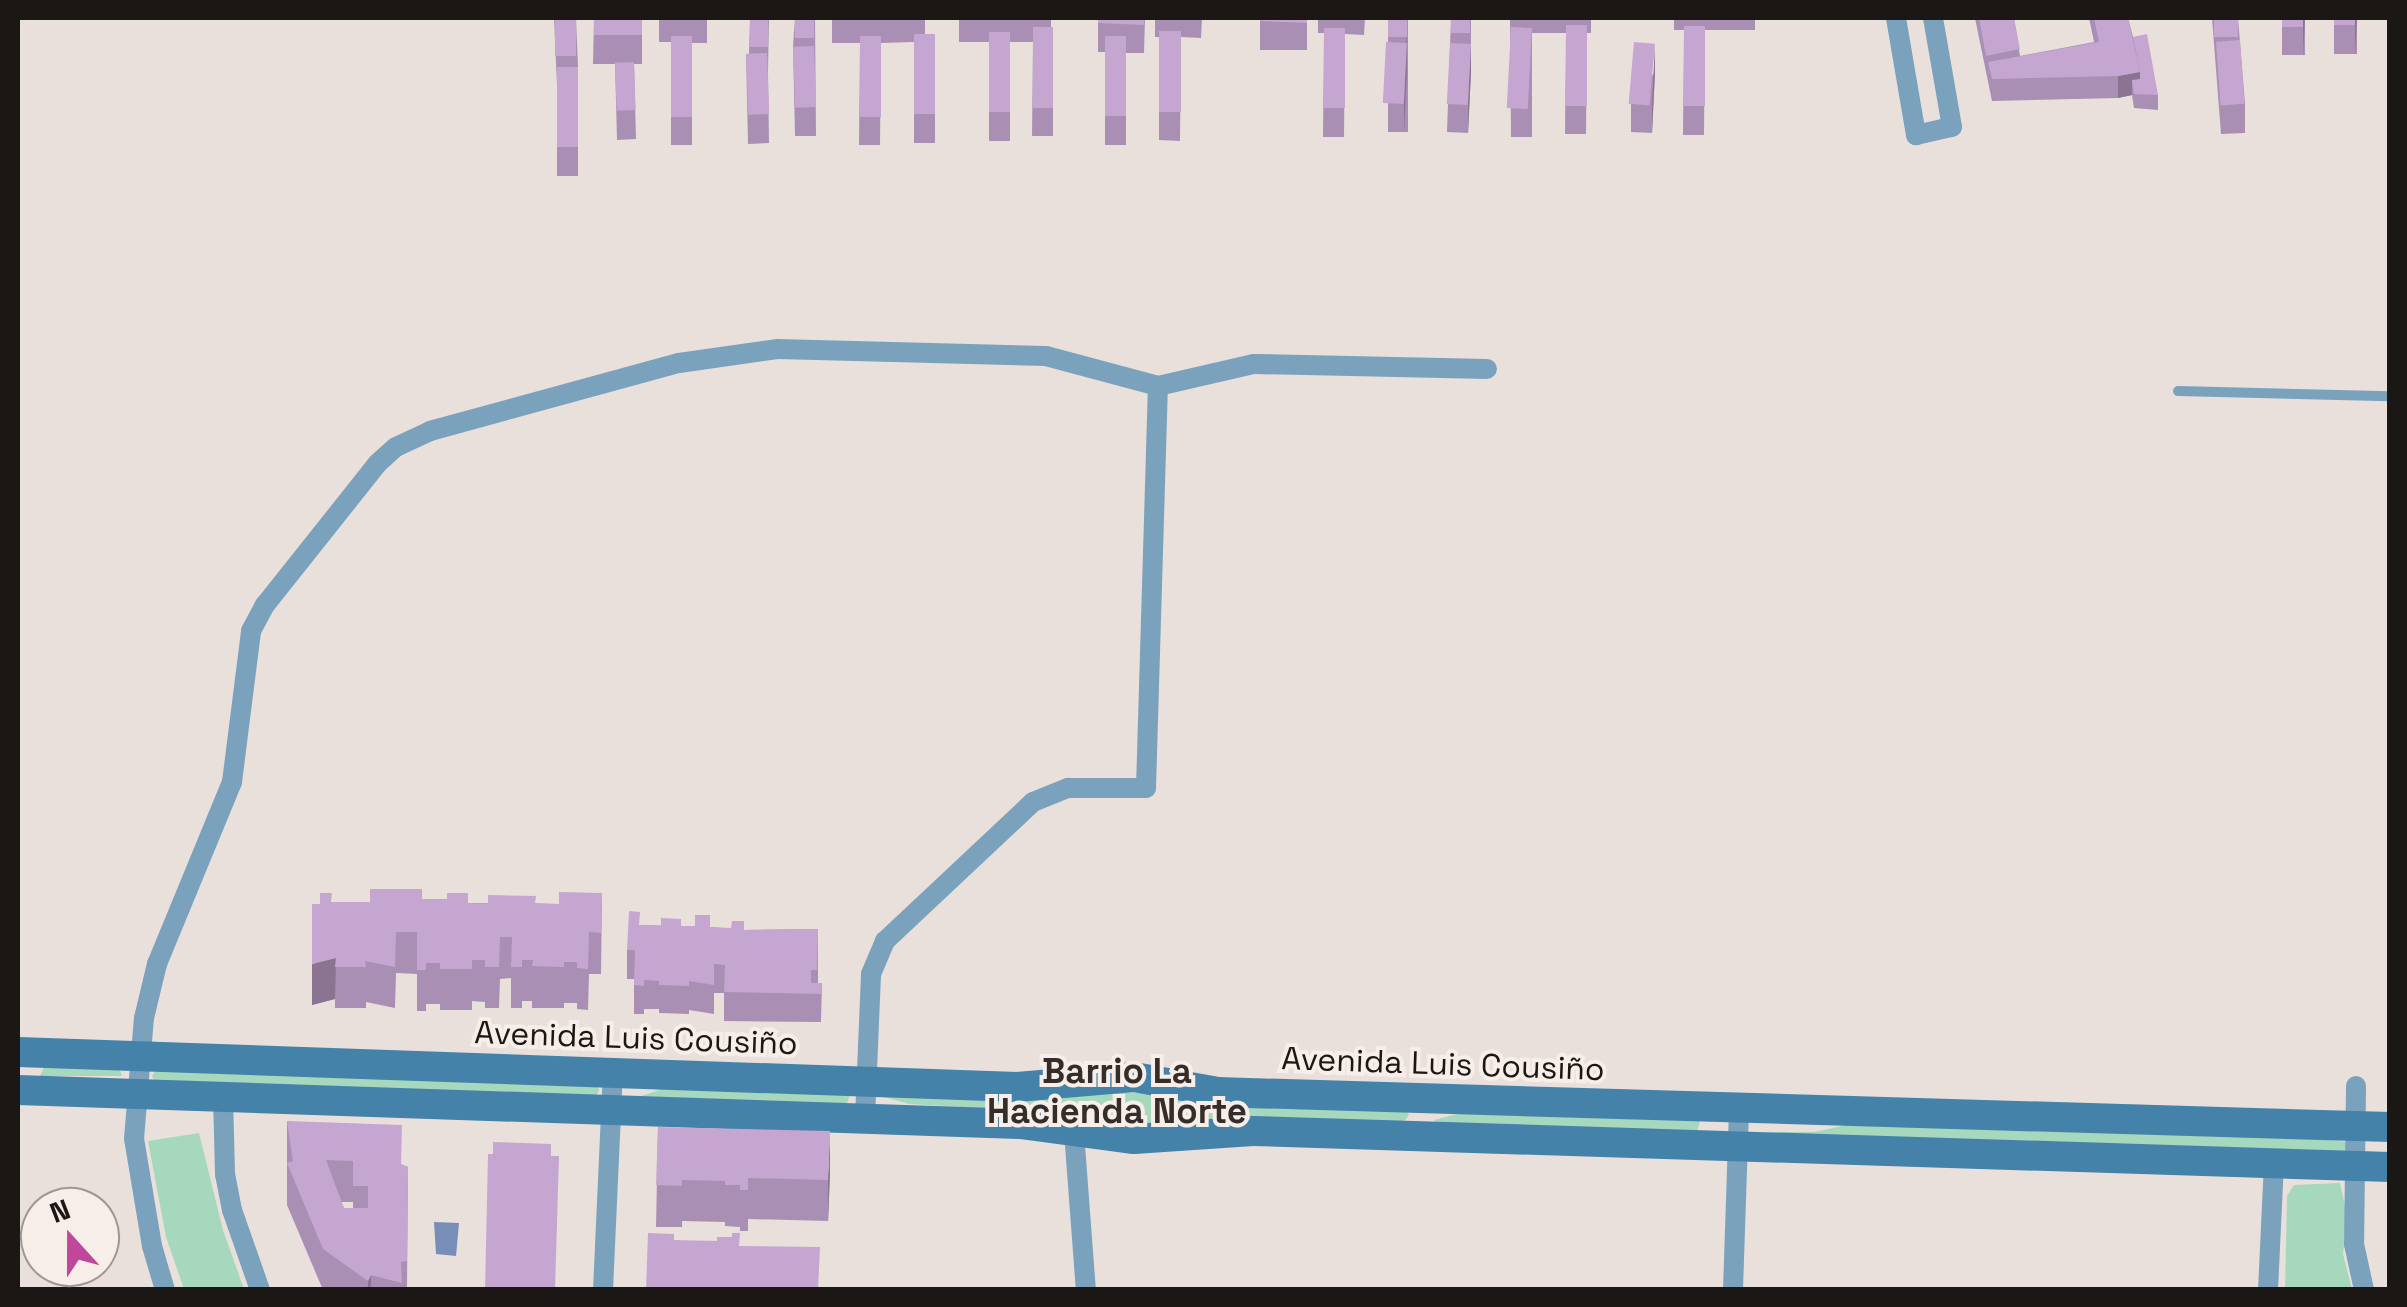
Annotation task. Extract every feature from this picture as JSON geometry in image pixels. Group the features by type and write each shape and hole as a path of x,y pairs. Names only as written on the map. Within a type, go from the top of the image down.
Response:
{"street":[{"path":"1896,18 1916,135 1952,127 1933,18"},
{"path":"165,1290 144,1207 134,1139 140,1056 156,964 232,782 250,631 265,604 396,446 430,430 678,363 777,349 1046,356 1158,386 1254,364 1486,369"},
{"path":"865,1118 871,974 885,941 1033,802 1068,788 1146,788 1158,386"},
{"path":"23,1052 22,1090 1020,1124 1134,1139 1254,1131 2390,1167"},
{"name":"Avenida Luis Cousiño","path":"23,1052 1050,1087 1134,1077 1216,1092 2390,1127"},
{"path":"602,1290 614,1073"},
{"path":"2356,1086 2356,1263 2364,1290"},
{"path":"223,1097 224,1174 260,1290"},
{"path":"1423,1137 1425,1098"},
{"path":"1732,1290 1739,1108"},
{"path":"1074,1132 1086,1290"},
{"path":"2268,1290 2274,1163"}],"lane":[{"path":"2178,392 2390,396"}],"green space":[{"path":"45,1065 119,1067 122,1076 40,1076"},
{"path":"157,1068 598,1087 599,1091 595,1097 157,1086 152,1076"},
{"path":"662,1089 850,1095 845,1109 635,1098"},
{"path":"1097,1091 1402,1103 1409,1115 1401,1125 1117,1126 1016,1110 909,1104 881,1096"},
{"path":"1473,1110 1700,1120 1695,1141 1440,1127 1434,1120"},
{"path":"1856,1123 2310,1137 2347,1142 2349,1151 2342,1157 1755,1132 1814,1132"},
{"path":"199,1133 223,1230 244,1289 184,1289 166,1237 148,1141"},
{"path":"2340,1183 2347,1215 2343,1254 2352,1289 2285,1290 2287,1196 2294,1185"}],"water":[{"path":"434,1222 459,1223 456,1256 436,1254"}],"building":[{"path":"555,18 576,18 576,56 555,56"},
{"path":"594,18 642,18 642,35 594,35"},
{"path":"750,18 768,18 768,47 750,47"},
{"path":"795,18 814,18 814,38 795,38"},
{"path":"1098,18 1144,18 1144,25 1098,23"},
{"path":"1307,18 1307,23 1260,21"},
{"path":"1388,18 1407,18 1407,37 1388,37"},
{"path":"1451,18 1470,18 1470,33 1451,33"},
{"path":"1979,18 2014,18 2020,49 1986,56"},
{"path":"2094,18 2128,18 2140,72 1992,79 1988,62 2099,42"},
{"path":"2214,18 2238,18 2238,37 2214,37"},
{"path":"2282,18 2303,18 2303,27 2282,27"},
{"path":"2334,18 2355,18 2355,25 2334,25"},
{"path":"1566,25 1587,25 1587,106 1566,106"},
{"path":"1684,26 1705,26 1705,106 1684,106"},
{"path":"1033,27 1053,27 1053,108 1033,108"},
{"path":"1511,27 1532,28 1528,109 1507,108"},
{"path":"1324,28 1345,28 1345,108 1324,108"},
{"path":"1159,31 1181,31 1181,112 1159,112"},
{"path":"989,32 1010,32 1010,112 989,112"},
{"path":"914,34 935,34 935,114 914,114"},
{"path":"2147,34 2158,95 2134,94 2132,80 2140,79 2140,72 2133,37"},
{"path":"671,36 692,36 692,117 671,117"},
{"path":"860,36 881,36 881,117 860,117"},
{"path":"1105,36 1126,36 1126,116 1105,116"},
{"path":"2240,40 2244,104 2221,106 2216,42"},
{"path":"1386,42 1407,43 1404,104 1383,103"},
{"path":"1634,42 1655,44 1650,106 1629,104"},
{"path":"1450,43 1471,44 1468,105 1447,104"},
{"path":"814,46 816,107 795,108 793,47"},
{"path":"767,53 769,114 748,115 746,54"},
{"path":"634,62 636,110 617,111 615,63"},
{"path":"557,67 578,67 578,147 557,147"},
{"path":"370,889 422,889 422,899 447,899 447,893 468,893 468,903 488,904 488,895 536,896 535,903 559,904 559,892 602,893 601,933 589,932 588,969 577,968 577,962 564,962 564,967 532,966 533,960 522,960 522,967 511,967 512,937 500,937 499,967 485,967 485,960 472,960 472,969 440,969 440,963 426,963 426,970 417,970 417,932 396,932 395,967 365,961 366,967 335,967 336,958 312,964 312,904 320,904 320,893 332,893 331,902 370,902"},
{"path":"629,911 640,912 639,925 661,926 661,918 681,919 681,926 695,926 695,915 710,915 710,927 731,928 732,921 744,921 744,930 818,929 817,970 811,970 811,983 822,983 821,994 724,992 725,965 714,964 714,985 689,981 689,986 659,985 659,981 644,980 644,986 634,985 635,950 627,950"},
{"path":"287,1121 402,1125 401,1164 408,1167 407,1261 401,1262 402,1283 371,1275 368,1281 323,1249 287,1163 293,1161","holes":["326,1160 353,1161 353,1186 368,1186 368,1208 344,1208"]},
{"path":"658,1127 830,1131 828,1180 748,1178 748,1190 740,1190 740,1185 725,1185 725,1181 682,1180 682,1186 656,1185"},
{"path":"493,1142 551,1144 551,1156 559,1156 555,1290 485,1290 488,1154 493,1154"},
{"path":"648,1233 674,1234 674,1240 717,1241 717,1237 740,1233 739,1246 820,1247 818,1290 646,1290"}],"district":[{"name":"Barrio La Hacienda Norte","path":"1117,1091"}]}
